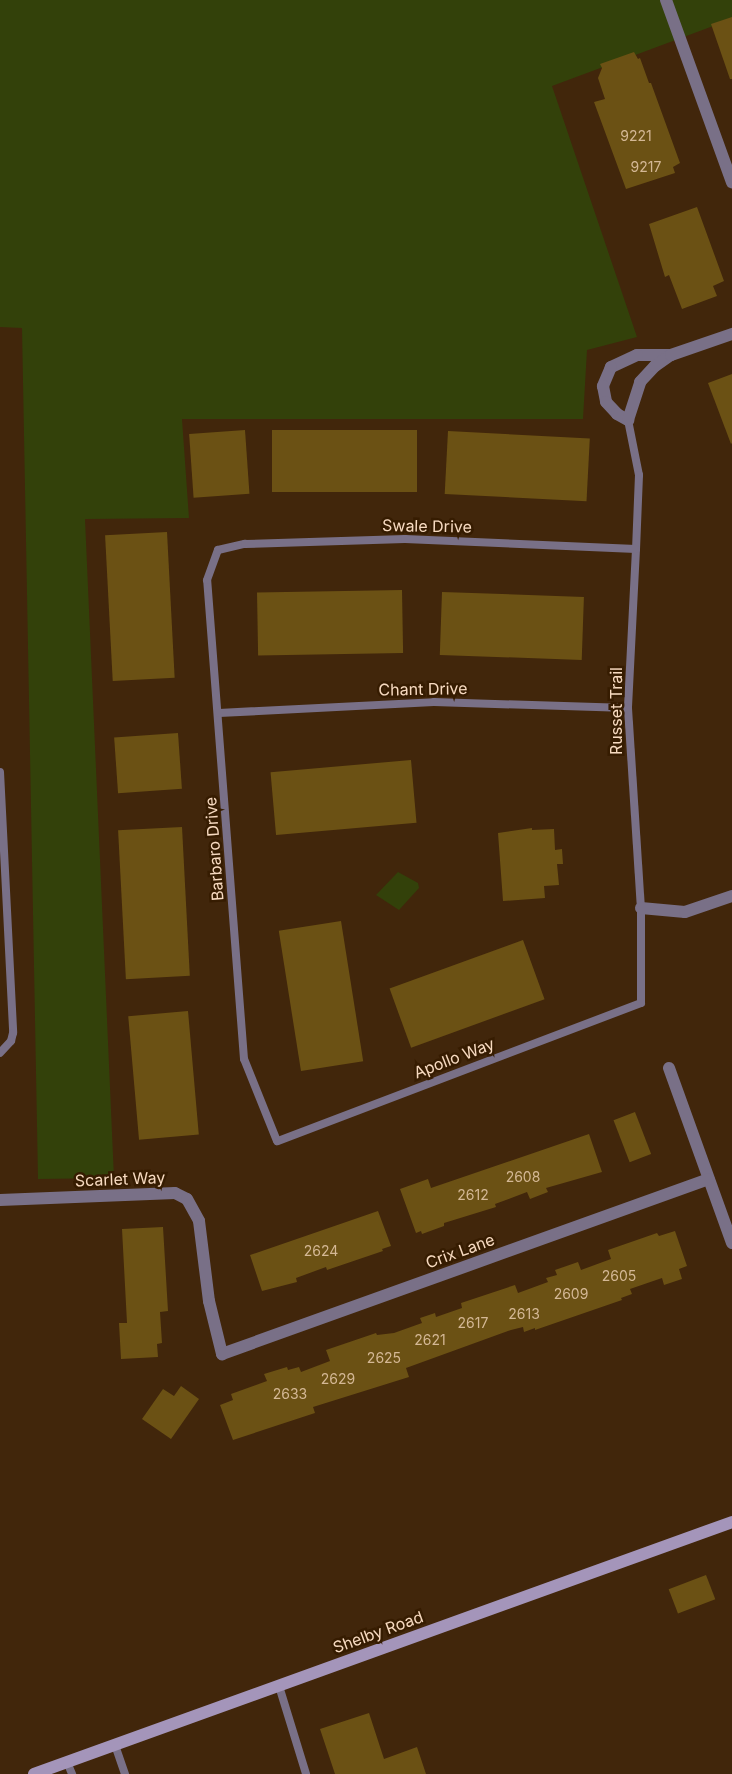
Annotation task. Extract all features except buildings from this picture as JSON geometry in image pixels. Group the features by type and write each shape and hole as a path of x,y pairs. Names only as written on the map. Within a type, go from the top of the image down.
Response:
{"main road":[{"name":"Shelby Road","path":"34,1774 732,1522"}],"street":[{"path":"666,0 732,182"},
{"path":"672,355 638,355 611,367 603,386 606,402 617,414 628,420 640,382 655,366 672,355 732,334"},
{"path":"641,908 685,912 732,896"},
{"path":"669,1068 732,1243"},
{"name":"Crix Lane","path":"222,1354 709,1179"},
{"name":"Scarlet Way","path":"0,1200 175,1193 187,1199 199,1221 209,1301 222,1354"}],"lane":[{"name":"Russet Trail","path":"628,420 639,475 628,708 641,908 641,1003"},
{"name":"Swale Drive","path":"218,550 245,544 405,539 636,549"},
{"name":"Barbaro Drive","path":"218,550 207,580 244,1059 277,1141"},
{"name":"Chant Drive","path":"219,713 434,702 628,708"},
{"path":"0,772 2,853 13,1033 11,1041 0,1053"},
{"name":"Apollo Way","path":"277,1141 641,1003"},
{"path":"279,1686 306,1774"},
{"path":"115,1745 125,1774"},
{"path":"68,1762 72,1774"}],"green space":[{"path":"0,0 732,0 732,19 552,86 637,337 587,350 583,419 182,419 189,518 85,519 114,1178 38,1179 22,328 0,327"},
{"path":"398,872 418,883 419,888 399,910 376,895"}]}
